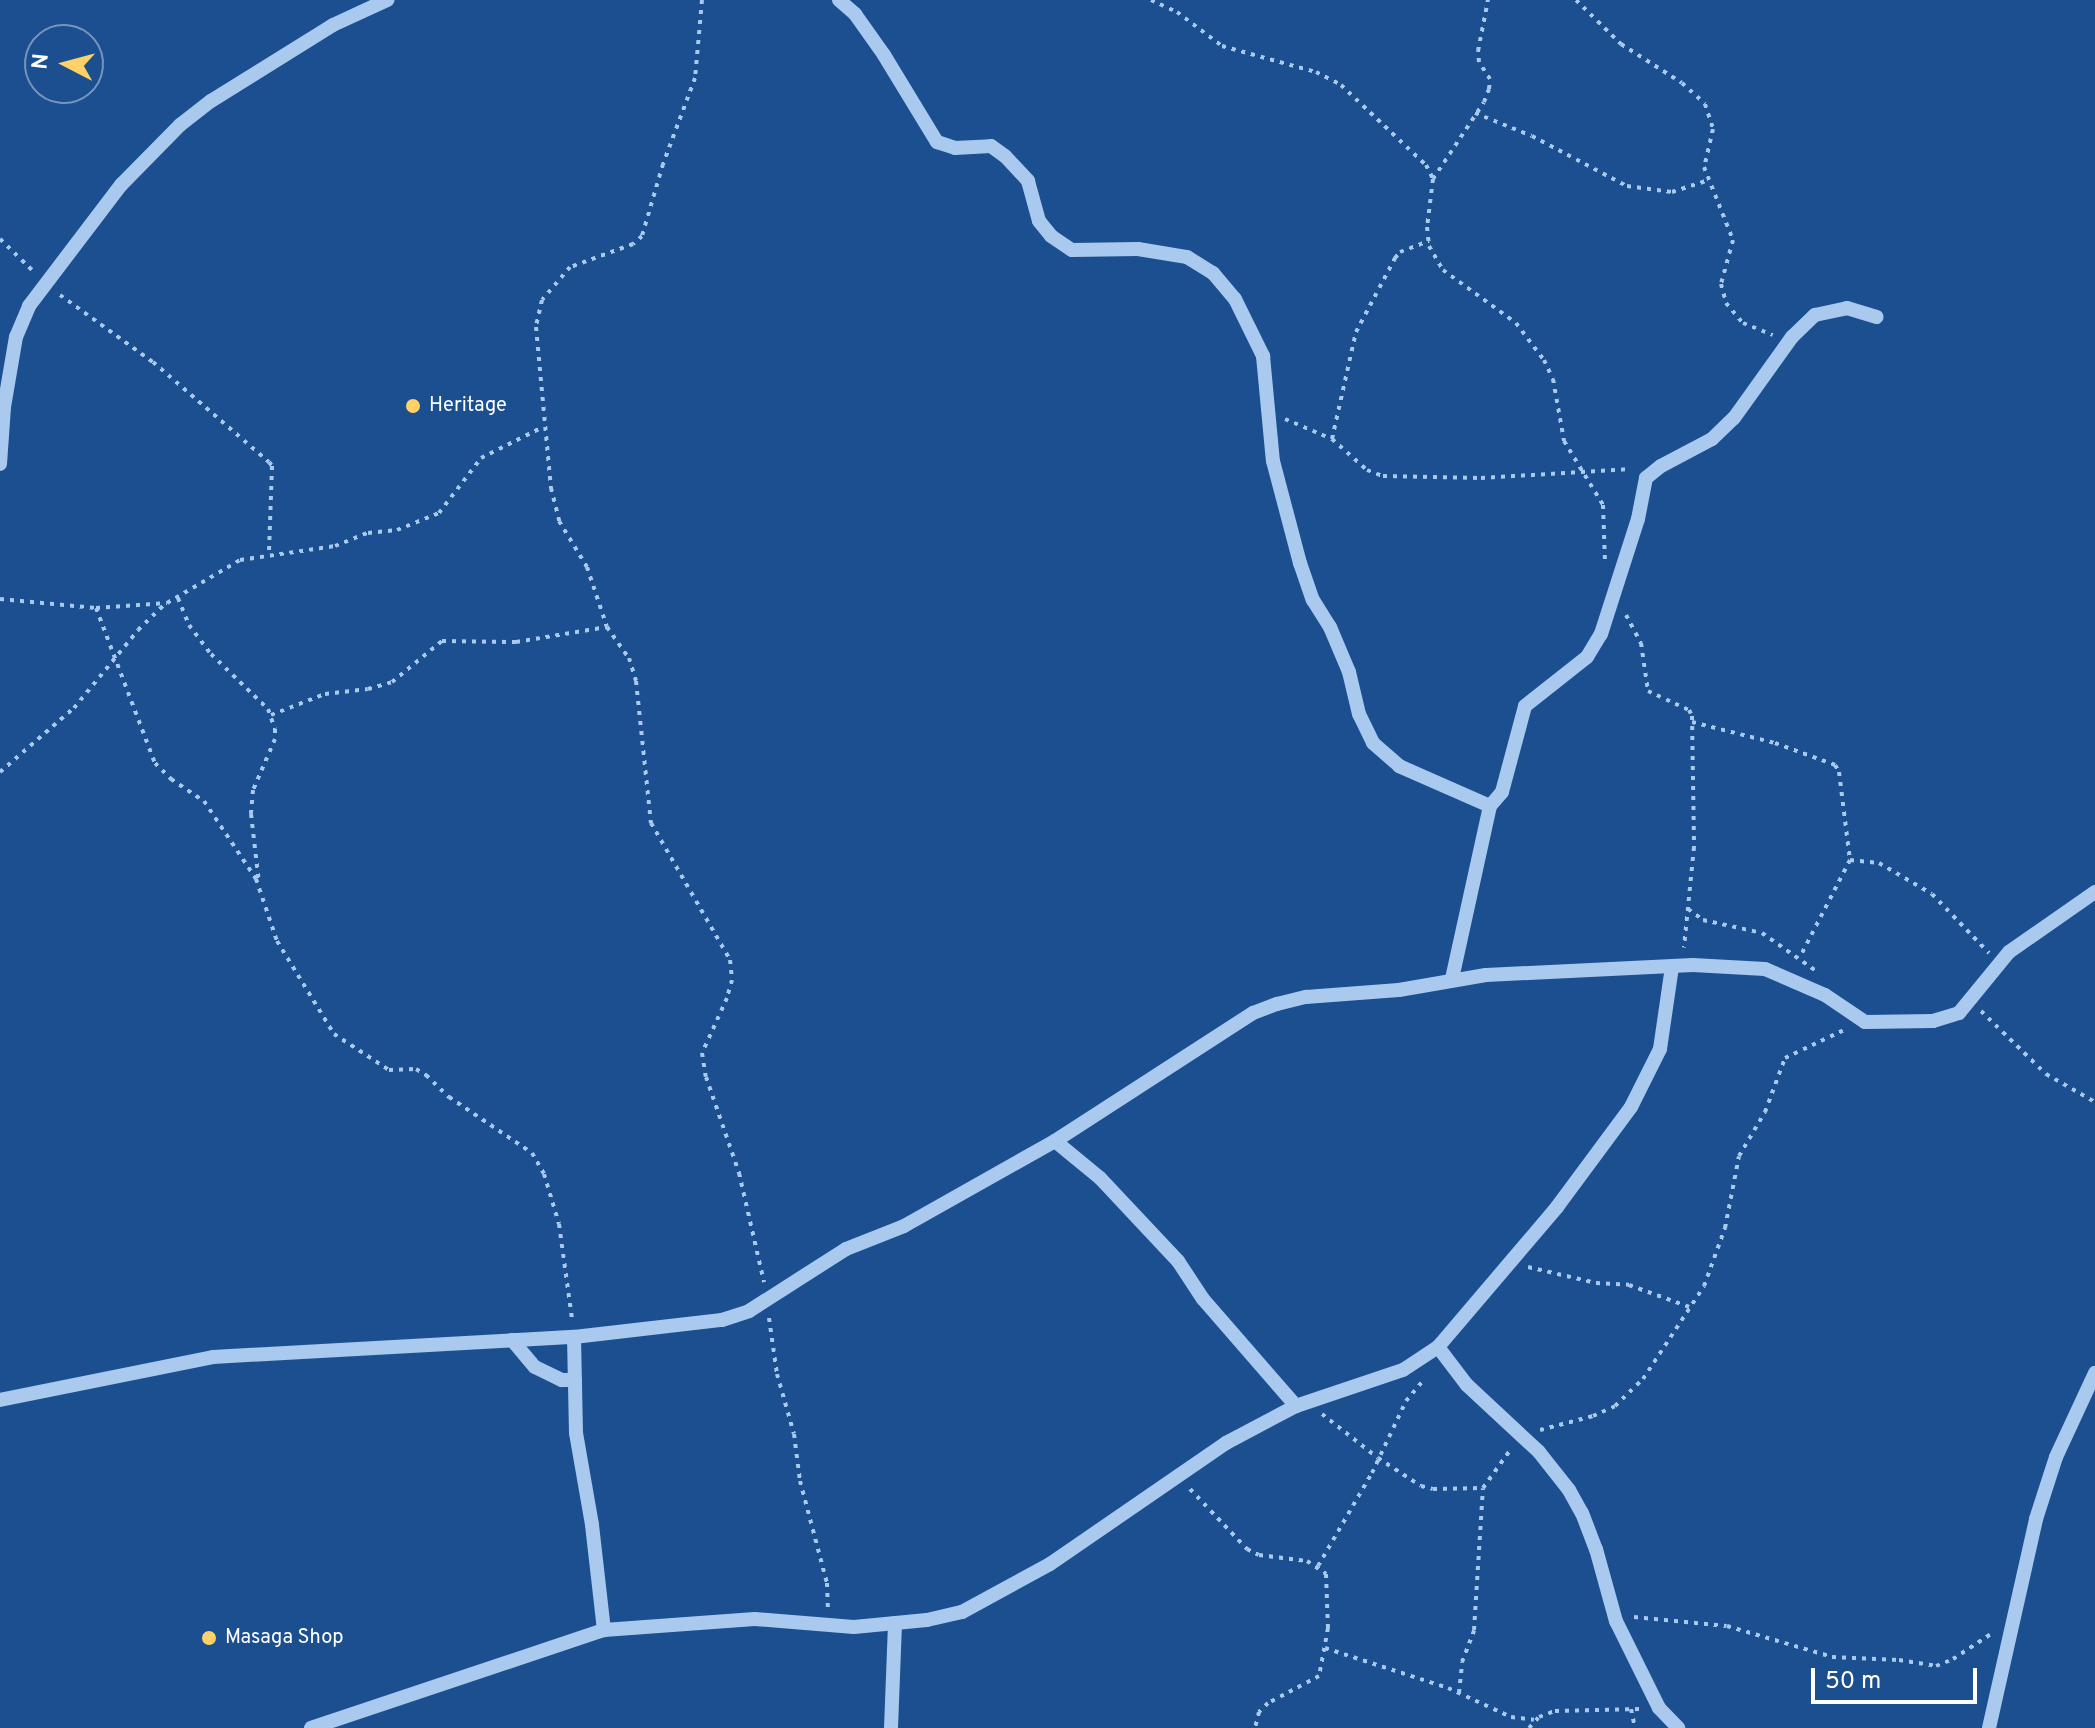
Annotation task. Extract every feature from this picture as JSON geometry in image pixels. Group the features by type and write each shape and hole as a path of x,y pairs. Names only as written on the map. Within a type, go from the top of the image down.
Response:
{"street":[{"path":"0,464 4,407 16,337 44,282 121,185 180,125 211,101 333,25 387,0"},
{"path":"839,0 855,14 884,55 937,142 955,148 978,144 991,146 1005,156 1028,181 1039,221 1051,236 1072,250 1138,249 1187,257 1213,273 1235,299 1263,356 1273,461 1313,600 1335,638 1349,672 1359,714 1373,743 1399,766 1490,806"},
{"path":"1452,979 1490,806 1502,792 1525,706 1587,657 1601,634 1638,519 1646,478 1661,466 1712,439 1734,418 1792,337 1815,315 1847,308 1877,317"},
{"path":"0,1400 213,1357 574,1337 722,1320 749,1311 846,1249 904,1226 1055,1141 1253,1013 1306,997 1399,990 1452,979 1553,970 1677,967 1765,969 1830,998 1865,1022 1933,1021 1959,1013 2003,961 2044,926 2095,892"},
{"path":"311,1728 604,1630 755,1619 854,1627 962,1612 1050,1564 1226,1443 1302,1405 1403,1370 1440,1350 1557,1207 1631,1107 1660,1049 1677,967"},
{"path":"1055,1141 1100,1178 1178,1261 1203,1299 1302,1405"},
{"path":"574,1337 576,1433 592,1525 604,1630"},
{"path":"512,1340 535,1367 562,1380 575,1380"},
{"path":"1440,1350 1467,1385 1559,1477 1582,1513 1614,1615 1659,1708 1678,1728"},
{"path":"1989,1728 2036,1519 2056,1457 2095,1373"},
{"path":"891,1728 895,1623"}],"path":[{"path":"702,0 695,78 659,175 642,236 633,244 570,267 542,300 536,327 543,427 559,521 587,567 607,627 629,658 636,681 651,823 730,960 732,980 727,998 702,1053 706,1077 739,1173 769,1298 768,1329 783,1400 794,1434 800,1481 827,1583 828,1624"},
{"path":"1151,0 1177,12 1222,46 1316,72 1341,85 1426,165 1433,179"},
{"path":"1488,0 1478,51 1479,62 1490,79 1484,102 1433,179 1427,227 1429,241 1443,270 1516,323 1544,360 1553,379 1564,441 1603,505 1603,553 1613,598 1633,625 1641,643 1648,691 1689,710 1692,722 1694,847 1688,909 1677,967"},
{"path":"1576,0 1621,44 1682,83 1705,104 1713,129 1704,159 1708,180 1733,240 1721,284 1726,303 1743,323 1763,333 1792,337"},
{"path":"1475,113 1532,136 1627,186 1672,192 1708,180"},
{"path":"0,239 78,311 153,362 269,462 272,466 269,553"},
{"path":"1332,439 1356,332 1395,258 1400,252 1429,241"},
{"path":"1268,412 1332,439 1367,470 1383,476 1583,474 1661,466"},
{"path":"0,599 96,608 167,603 240,560 269,553 335,546 368,533 397,530 439,513 481,458 543,427"},
{"path":"178,598 189,625 211,654 254,693 271,715 275,739 253,790 251,814 260,887 277,941 334,1034 389,1070 416,1069 426,1075 449,1097 532,1153 544,1174 559,1224 574,1337"},
{"path":"0,772 74,708 167,603"},
{"path":"96,608 155,763 171,779 204,801 260,887"},
{"path":"271,715 325,694 368,689 392,682 442,641 516,642 607,627"},
{"path":"1692,722 1775,743 1835,765 1844,792 1850,860 1800,957"},
{"path":"1850,860 1879,863 1932,894 1984,951 2003,961"},
{"path":"1688,909 1703,920 1762,933 1815,969 1830,998"},
{"path":"1969,1002 2029,1054 2046,1074 2095,1102"},
{"path":"1459,1693 1462,1662 1474,1630 1483,1488 1520,1435 1593,1416 1625,1399 1643,1379 1704,1286 1725,1228 1739,1156 1765,1112 1785,1058 1865,1022"},
{"path":"1510,1262 1584,1281 1629,1285 1659,1293 1689,1307"},
{"path":"1318,1566 1406,1401 1440,1350"},
{"path":"1302,1405 1378,1458 1433,1489 1483,1488"},
{"path":"1178,1475 1247,1549 1259,1555 1307,1561 1326,1574 1329,1587 1325,1648 1319,1676 1268,1703 1259,1712 1255,1728"},
{"path":"1614,1615 1727,1626 1832,1657 1899,1660 1936,1666 1953,1659 2013,1620"},
{"path":"1325,1648 1459,1693 1511,1717 1534,1720 1555,1711 1659,1708"},
{"path":"1631,1709 1635,1728"},
{"path":"1529,1728 1534,1720"}],"place":[{"name":"Heritage","path":"413,406"},
{"name":"Masaga Shop","path":"209,1638"}]}
